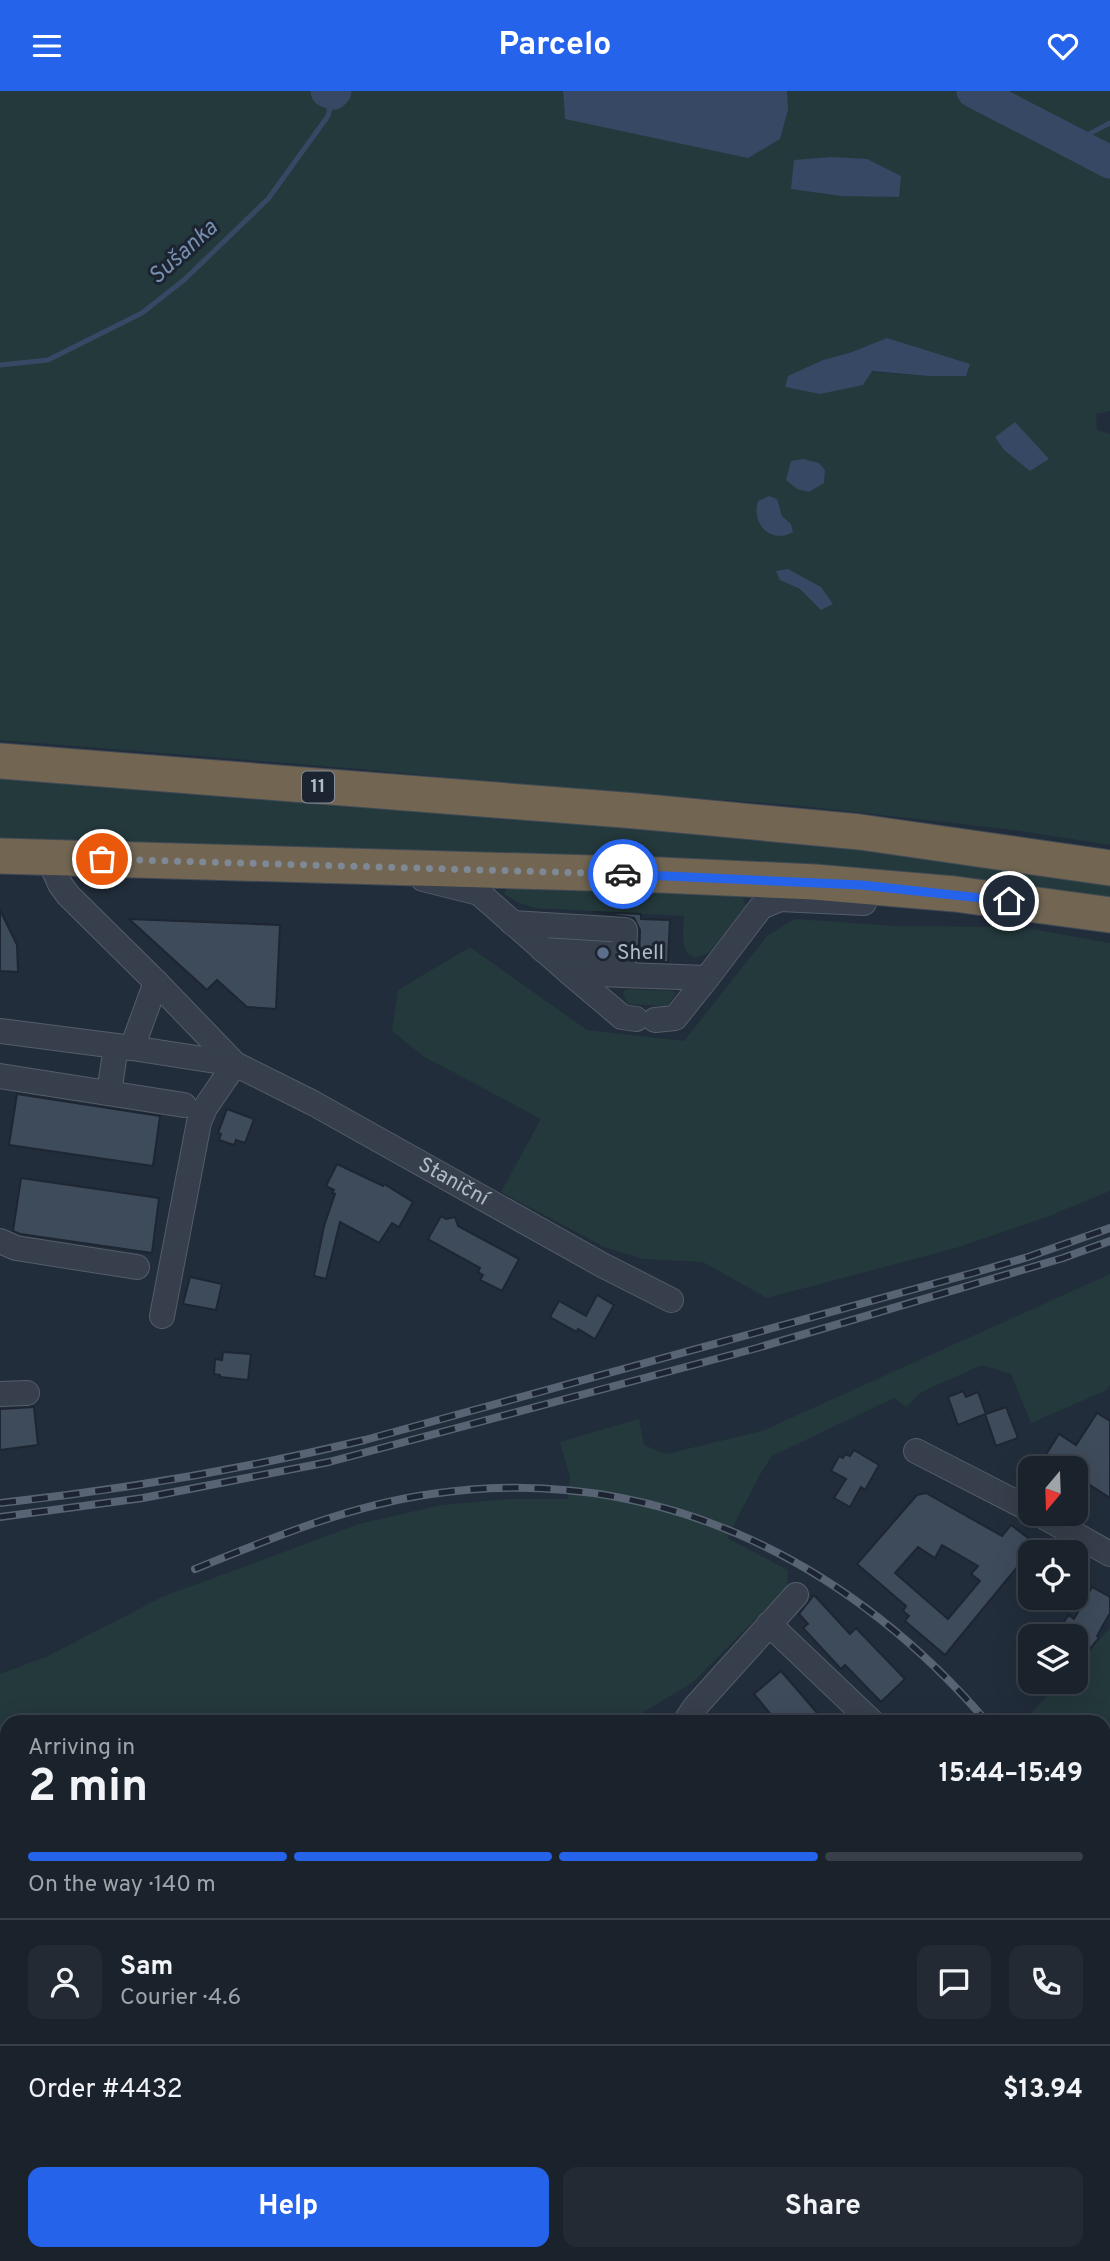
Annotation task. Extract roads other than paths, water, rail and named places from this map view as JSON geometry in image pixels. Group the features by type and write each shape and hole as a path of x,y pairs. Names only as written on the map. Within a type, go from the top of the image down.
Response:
{"highway":[{"name":"11","path":"0,761 636,811 860,832 1110,868"},
{"path":"0,856 737,878 885,887 1110,915"}],"street":[{"name":"Staniční","path":"48,857 68,895 235,1064"},
{"path":"372,866 479,893 622,1017 646,1019 675,1018 761,907 780,899 908,907 955,894"},
{"path":"512,923 625,930 624,965"},
{"path":"543,950 707,978"},
{"path":"570,974 624,965"},
{"path":"109,1093 124,1047 156,982"},
{"name":"Staniční","path":"0,1031 235,1064 313,1103 604,1266 671,1300"},
{"path":"162,1316 195,1136 205,1108 235,1064"},
{"path":"0,1076 184,1105"},
{"path":"0,1241 16,1248 137,1267"},
{"path":"0,1394 27,1393"},
{"path":"916,1451 1018,1503"},
{"path":"1060,1526 1110,1554"},
{"path":"690,1715 796,1595"},
{"path":"769,1624 865,1715"}],"water":[{"path":"563,91 787,91 788,110 780,139 748,158 565,119"},
{"path":"831,157 867,159 901,176 899,197 841,196 791,189 794,160"},
{"path":"887,338 970,364 966,376 872,371 863,385 820,394 785,387 788,376 823,360"},
{"path":"1015,422 1049,459 1030,471 1004,450 995,437"},
{"path":"803,459 819,463 825,470 824,483 809,492 797,489 786,480 791,461"},
{"path":"769,496 777,499 782,516 791,524 793,532 777,536 770,534 760,524 757,517 758,501"},
{"path":"788,569 821,587 833,604 821,610 800,589 780,580 776,571"}],"waterway":[{"name":"Sušanka","path":"327,91 335,91"},
{"path":"973,91 1110,162"},
{"name":"Sušanka","path":"0,365 48,360 142,313 184,280 268,199 328,116 333,93"},
{"path":"1074,142 1110,123"}],"railway":[{"path":"0,1503 183,1477 365,1440 973,1273 1110,1228"},
{"path":"0,1517 143,1498 329,1462 757,1348 1063,1258 1110,1241"},
{"path":"195,1569 311,1524 400,1499 512,1488 591,1493 666,1509 738,1534 807,1569 871,1612 931,1664 980,1715"}],"place":[{"name":"Shell","path":"603,953"}]}
